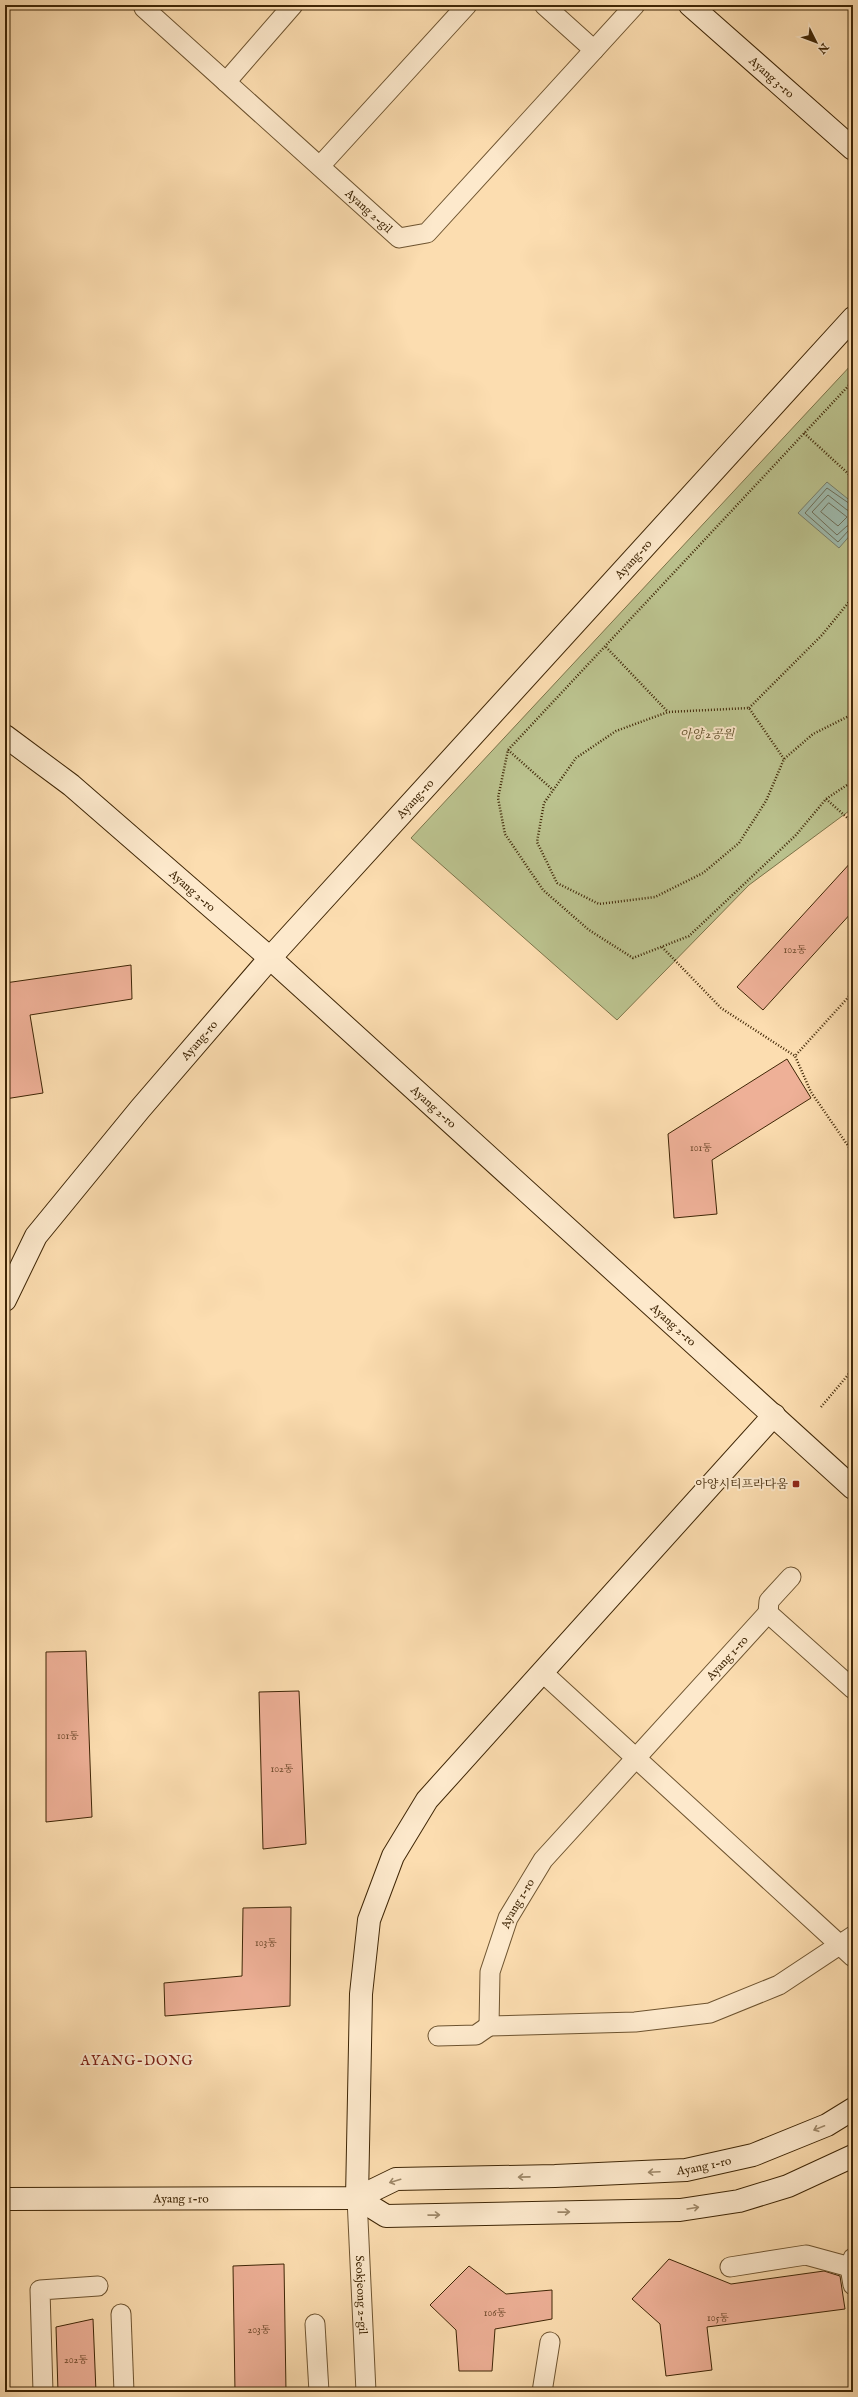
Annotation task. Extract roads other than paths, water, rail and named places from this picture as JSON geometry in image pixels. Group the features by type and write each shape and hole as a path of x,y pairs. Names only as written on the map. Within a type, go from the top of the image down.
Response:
{"street":[{"name":"Ayang 2-gil","path":"143,5 144,8 399,238 427,233 635,5"},
{"path":"226,82 293,5"},
{"path":"320,166 467,5"},
{"path":"544,5 594,50"},
{"name":"Ayang 3-ro","path":"690,5 853,149"},
{"name":"Ayang-ro","path":"5,1300 36,1236 140,1109 270,958 853,318"},
{"name":"Ayang 2-ro","path":"5,736 71,785 270,958 853,1488"},
{"path":"774,1415 427,1800 393,1856 369,1920 361,1994 357,2198 386,2216 680,2210 739,2201 788,2186 853,2156"},
{"path":"791,1577 769,1601 768,1613 853,1689"},
{"name":"Ayang 1-ro","path":"489,2026 490,1972 508,1918 543,1860 768,1613"},
{"path":"438,2036 476,2036 489,2026 635,2022 710,2013 779,1985 849,1946 635,1758 542,1672"},
{"name":"Ayang 1-ro","path":"5,2199 357,2198 396,2179 555,2176 686,2170 753,2155 827,2125 853,2109"},
{"name":"Seokjeong 2-gil","path":"357,2198 366,2392"},
{"path":"730,2267 806,2255 852,2270"},
{"path":"43,2392 40,2290 98,2286"},
{"path":"121,2314 124,2392"},
{"path":"315,2324 319,2392"},
{"path":"542,2392 550,2342"}],"water":[{"path":"827,482 853,503 853,532 839,548 798,513"}],"place":[{"name":"아양시티프라다움","path":"796,1484"}],"district":[{"name":"AYANG-DONG","path":"137,2060"}],"park label":[{"name":"아양 2공원","path":"707,734"}]}
